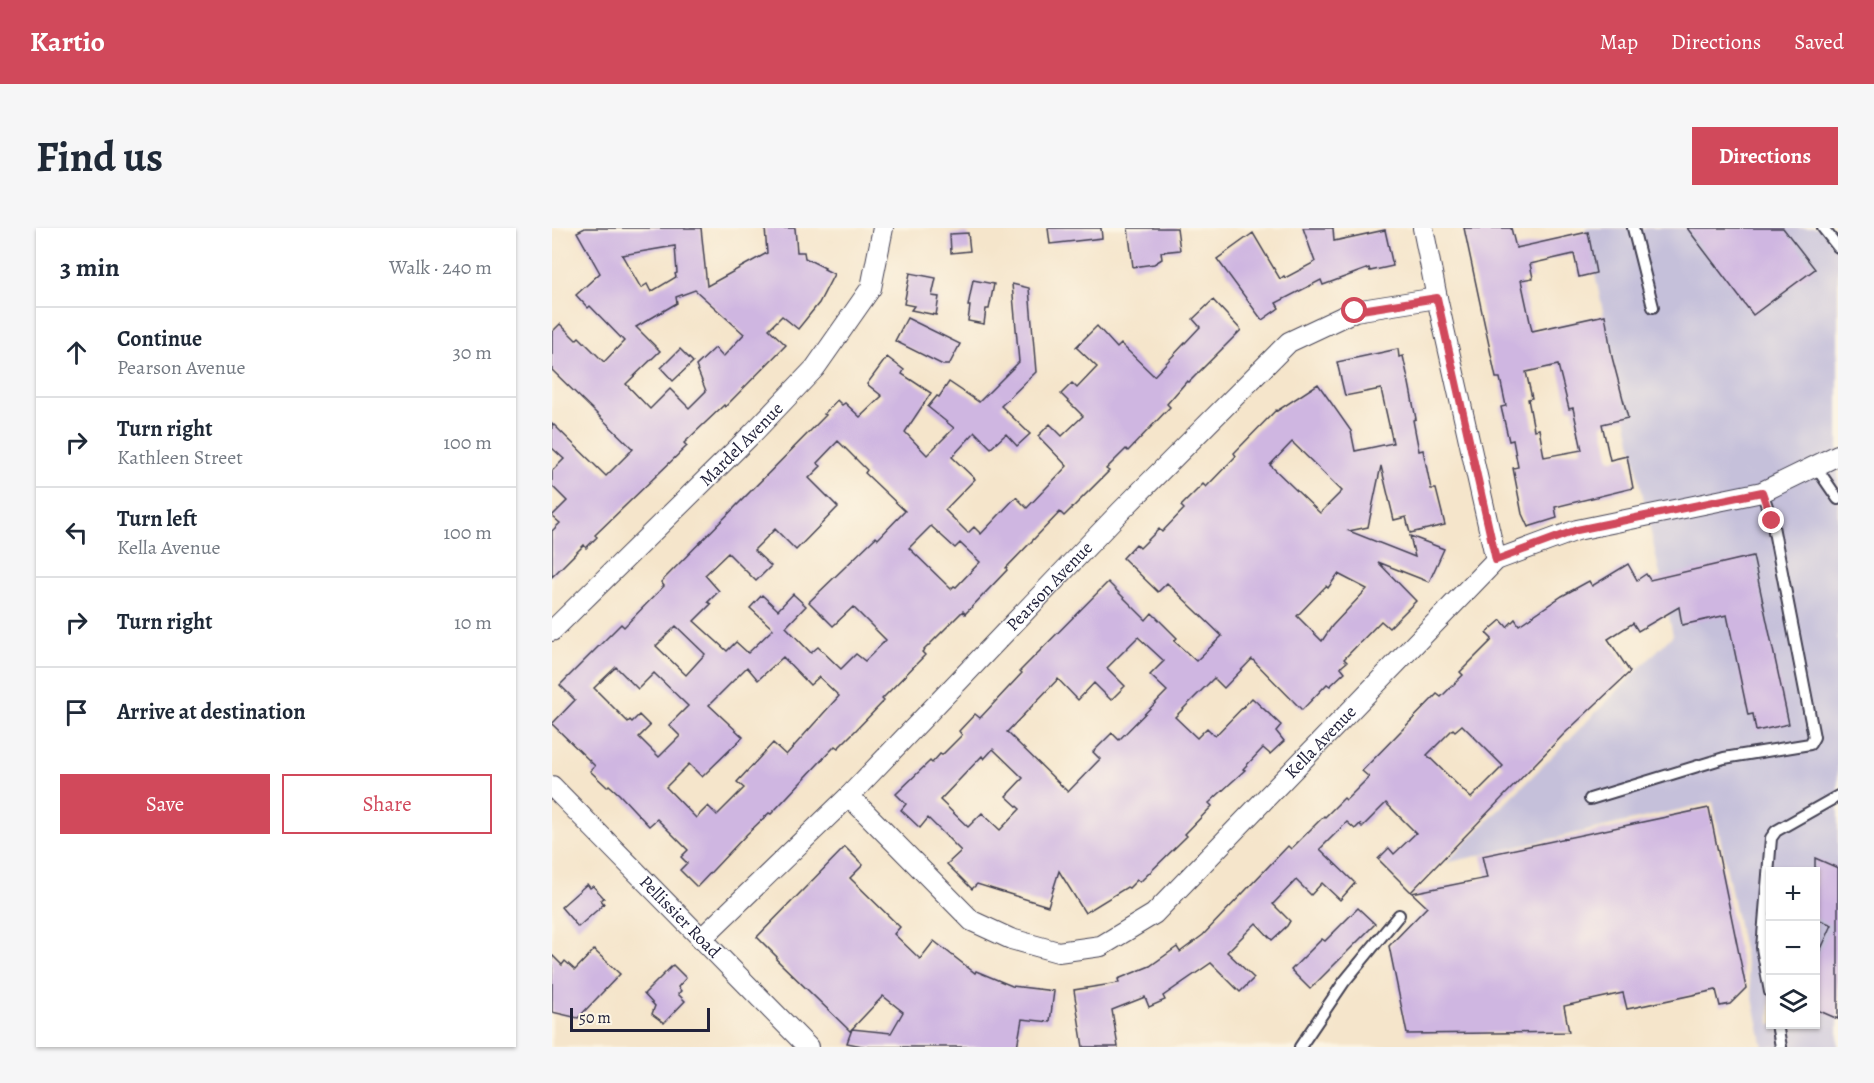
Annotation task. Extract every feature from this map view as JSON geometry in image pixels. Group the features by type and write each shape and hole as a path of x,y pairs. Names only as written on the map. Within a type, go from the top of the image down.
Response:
{"street":[{"name":"Mardel Avenue","path":"552,631 753,433 815,368 871,288 883,228"},
{"path":"1423,228 1496,560"},
{"name":"Pearson Avenue","path":"701,939 849,796 1120,512 1289,342 1355,311 1437,298"},
{"name":"Kella Avenue","path":"849,796 972,921 1011,939 1058,952 1101,946 1154,914 1496,560 1577,530 1762,492 1838,455"},
{"name":"Pellissier Road","path":"552,786 808,1047"}],"lane":[{"path":"1633,228 1653,307"},
{"path":"1823,228 1838,247"},
{"path":"1816,467 1838,499"},
{"path":"1590,799 1724,758 1810,744 1813,741 1772,521 1762,492"},
{"path":"1767,975 1762,948 1772,838 1776,831 1838,796"},
{"path":"1300,1047 1344,982 1399,915"},
{"path":"1778,1029 1781,1047"}],"shaded area":[{"path":"1585,228 1838,228 1838,1047 1763,1047 1713,802 1446,863 1673,635"}],"building":[{"path":"585,228 701,228 707,286 767,253 765,228 795,228 797,252 804,252 805,258 834,274 819,303 798,329 782,316 769,329 786,345 725,407 724,405 684,443 687,446 595,535 597,537 586,548 584,545 552,577 552,531 560,523 552,516 567,501 552,486 552,471 564,459 552,448 552,423 606,476 633,449 552,370 552,332 560,324 576,340 579,337 604,362 624,341 576,295 600,273 577,232","holes":["675,246 676,277 651,292 647,284 641,288 622,255","695,290 744,334 723,357 715,348 696,366 706,391 689,408 670,389 650,409 626,384 660,351 636,327 677,303 676,297"]},
{"path":"1048,228 1101,228 1102,238 1050,244"},
{"path":"1128,228 1177,228 1180,250 1161,252 1162,259 1154,264 1133,267"},
{"path":"1303,228 1333,228 1334,241 1385,230 1393,266 1370,271 1369,268 1323,285 1321,280 1276,303 1279,308 1262,320 1217,259 1253,233 1280,279 1284,276 1285,278 1315,262"},
{"path":"1464,228 1511,228 1516,248 1588,232 1596,273 1579,277 1574,254 1530,264 1533,278 1521,280 1532,331 1605,315 1612,357 1628,418 1602,424 1610,460 1627,456 1633,488 1555,507 1557,518 1528,527 1522,514 1513,468 1518,467 1513,440 1509,441 1501,407 1506,406 1500,378 1496,378","holes":["1558,365 1569,409 1573,408 1582,450 1544,457 1539,429 1534,430 1528,399 1532,398 1526,372"]},
{"path":"1687,228 1783,228 1815,269 1753,315"},
{"path":"968,233 970,251 951,253 950,234"},
{"path":"910,273 936,278 932,296 939,297 936,315 911,310 914,306 904,304"},
{"path":"973,280 994,284 984,324 968,321 970,306 968,306"},
{"path":"1012,284 1029,288 1036,372 1001,406 1030,434 1017,446 1006,434 991,448 975,432 952,457 975,479 945,510 968,533 974,527 981,534 1016,497 1027,508 1067,466 1038,436 1050,424 1062,436 1083,416 1061,394 1072,383 1077,388 1097,367 1076,347 1097,326 1117,348 1121,344 1154,376 1200,327 1193,319 1213,300 1241,330 1189,382 1187,381 1167,404 1170,407 1128,451 1126,449 1106,469 1109,471 1064,516 1060,512 965,614 963,611 922,652 925,655 882,699 884,701 855,731 838,748 835,746 771,814 769,813 747,834 697,887 680,870 687,863 681,857 688,850 657,819 649,826 619,794 609,785 607,787 590,771 595,766 552,724 575,700 560,685 621,624 624,627 664,586 661,582 826,415 824,414 837,400 842,405 845,403 860,417 882,396 867,384 887,357 904,370 902,374 931,393 905,432 927,455 954,428 928,407 937,396 939,397 949,382 979,402 1019,362","holes":["838,441 867,470 865,473 905,511 809,602 833,626 853,607 886,640 865,661 856,654 841,669 818,647 811,653 786,627 806,606 793,594 778,610 762,595 750,608 773,629 748,653 736,642 727,651 694,621 711,604 708,602 719,591 705,575 728,553 756,581 771,566 754,550 775,529 796,550 838,507 809,478 821,466 817,463","931,526 955,548 960,543 980,562 956,587 951,589 909,548","676,626 705,654 686,675 656,646","783,657 810,685 819,677 839,696 786,755 773,743 737,782 744,788 717,815 708,806 696,818 666,787 689,764 702,777 743,737 709,705 747,667 758,680","616,667 638,689 654,673 688,706 669,725 680,736 659,757 639,737 650,726 639,715 632,722 630,720 628,722 594,688"]},
{"path":"907,318 960,344 949,365 943,365 895,341"},
{"path":"680,349 693,362 673,381 661,368"},
{"path":"1398,349 1399,357 1403,356 1416,419 1413,420 1419,451 1423,450 1431,489 1436,489 1445,525 1410,533 1406,517 1394,520 1381,466 1368,527 1349,531 1415,557 1410,536 1444,549 1429,582 1378,562 1416,601 1389,628 1381,621 1344,659 1347,662 1341,667 1345,672 1330,686 1327,684 1302,710 1252,659 1224,688 1214,678 1175,717 1197,738 1207,728 1215,736 1252,698 1281,725 1276,731 1284,741 1270,754 1263,748 1243,769 1245,770 1209,803 1212,806 1185,834 1187,836 1140,882 1137,880 1129,888 1127,887 1085,913 1059,871 1048,906 977,884 972,889 947,864 961,851 928,818 920,828 901,810 906,804 896,794 930,761 932,763 940,754 942,755 962,735 959,731 975,714 980,718 1022,673 1020,671 1108,582 1146,620 1152,613 1177,638 1174,641 1196,661 1222,636 1167,583 1158,592 1123,558 1136,544 1140,548 1159,529 1162,532 1184,509 1181,506 1203,484 1206,487 1208,485 1236,456 1234,453 1276,410 1318,384 1351,431 1355,451 1393,443 1381,389 1345,396 1337,362","holes":["1292,442 1342,491 1320,513 1270,465","1338,574 1367,589 1332,626 1322,641 1297,616 1326,586 1328,588","1138,637 1164,661 1150,675 1167,691 1119,740 1112,733 1093,752 1100,759 1068,792 1007,732 1058,679 1078,700 1094,683 1111,700 1125,686 1107,668","993,749 1023,778 1006,796 1020,809 1000,830 982,813 968,827 940,800 982,756 984,759"]},
{"path":"1753,556 1789,724 1756,731 1753,714 1748,715 1727,615 1682,625 1679,607 1638,631 1633,623 1608,639 1630,672 1564,734 1411,892 1378,859 1389,848 1394,854 1416,833 1386,803 1362,827 1360,824 1355,829 1347,822 1320,849 1355,883 1340,900 1322,883 1311,895 1296,880 1273,904 1290,921 1287,926 1272,940 1256,923 1227,952 1254,978 1240,992 1211,963 1163,996 1165,1000 1149,1007 1145,997 1112,1010 1118,1047 1083,1047 1074,990 1119,983 1118,979 1150,966 1177,947 1180,952 1203,935 1288,846 1291,849 1324,816 1344,798 1346,800 1369,777 1362,771 1437,694 1441,697 1463,675 1460,672 1491,641 1492,639 1486,633 1501,620 1507,627 1515,619 1519,625 1562,596 1589,581 1592,586 1628,564 1637,580 1646,574 1650,580","holes":["1462,725 1503,766 1471,798 1427,755 1453,729 1455,731"]},
{"path":"1709,808 1746,988 1730,1004 1720,1006 1716,990 1627,1009 1623,993 1564,1006 1569,1032 1407,1034 1389,946 1427,907 1412,893 1487,878 1482,856"},
{"path":"845,847 863,865 850,878 900,927 894,934 920,959 934,941 975,973 976,971 1012,986 1054,991 1050,1022 1022,1019 1017,1047 867,1047 847,1043 852,1029 891,1033 903,1012 883,996 850,1031 776,959 777,957 757,937"},
{"path":"1815,858 1838,868 1838,1019 1820,1011 1820,951 1832,925 1820,920 1820,867 1815,867"},
{"path":"587,884 590,888 593,886 604,898 601,900 604,904 578,927 561,907"},
{"path":"1358,908 1375,924 1310,989 1291,970 1322,939 1325,941"},
{"path":"594,950 620,974 578,1018 552,1012 552,955 562,965 565,961 575,970"},
{"path":"673,965 686,978 678,987 681,991 678,994 685,1001 664,1023 652,1014 655,1006 644,994"}],"route":[{"path":"1355,311 1437,298 1496,560 1577,530 1762,492 1772,521"}]}
